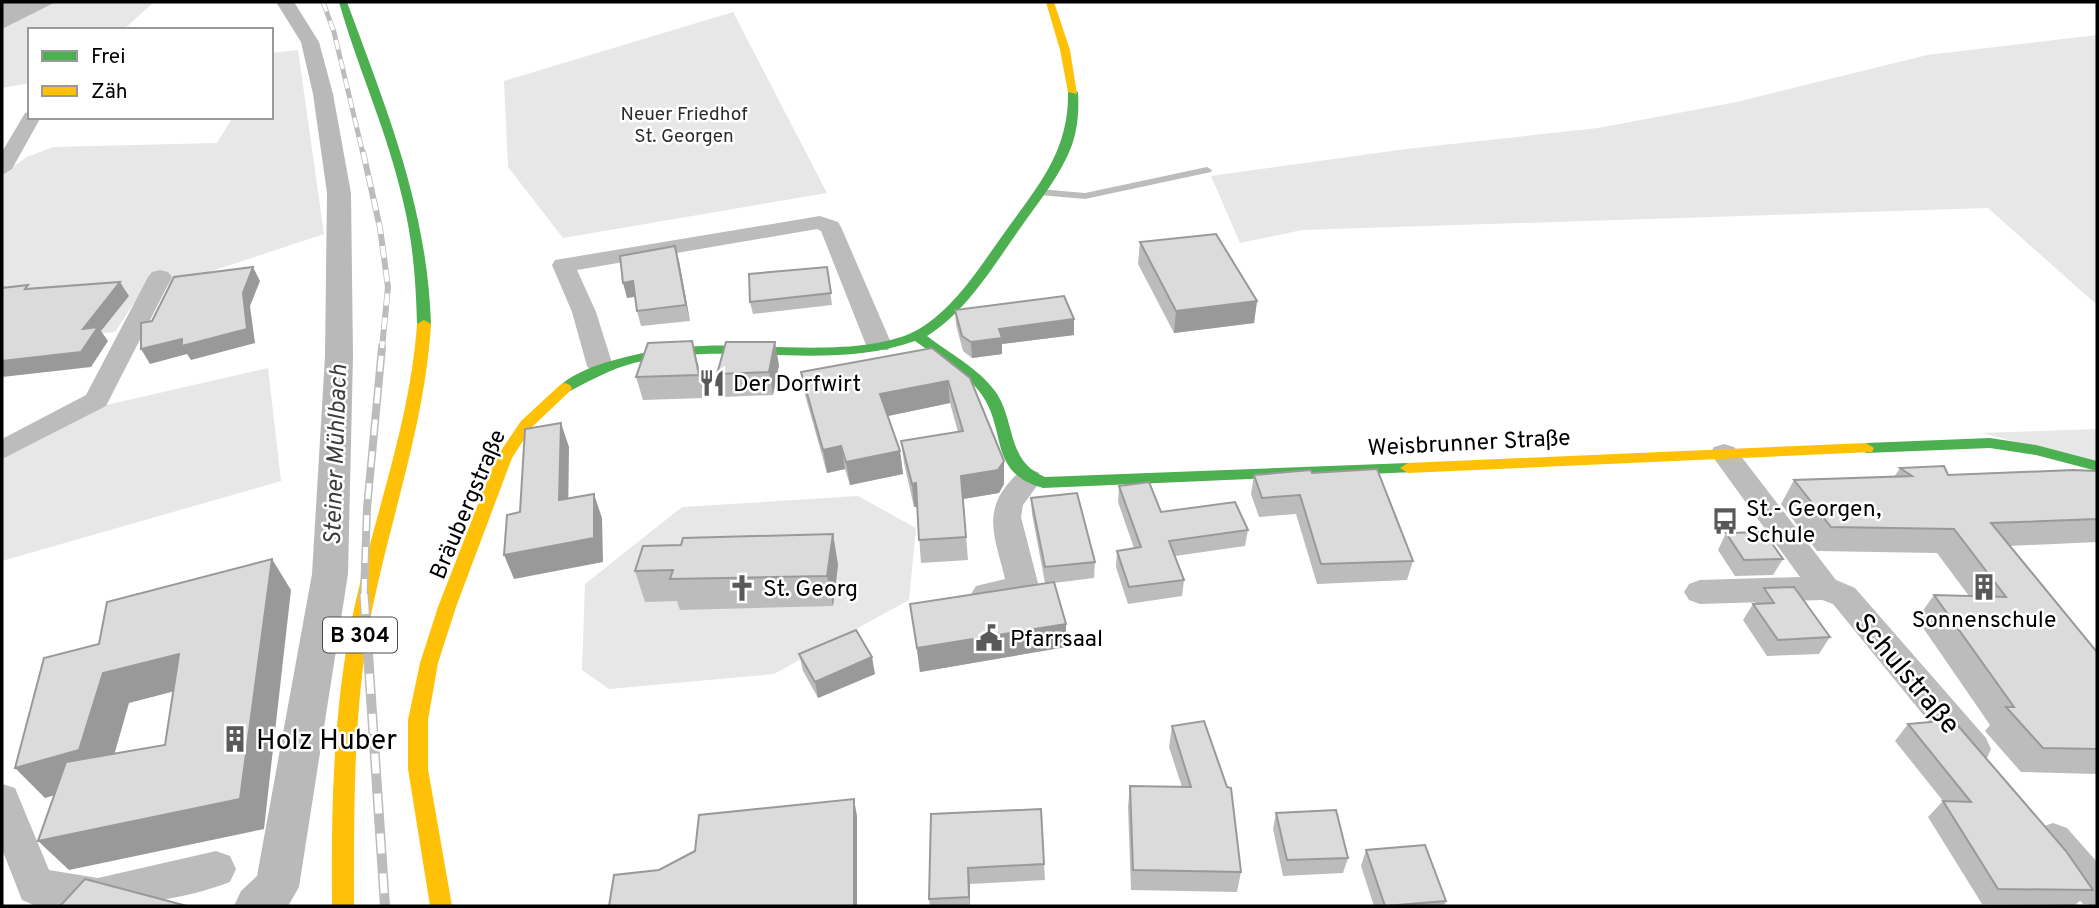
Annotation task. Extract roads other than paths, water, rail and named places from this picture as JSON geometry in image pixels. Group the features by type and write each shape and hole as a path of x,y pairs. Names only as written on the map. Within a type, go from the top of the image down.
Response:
{"street":[{"name":"B 304","path":"343,2 409,198 421,250 424,303 423,371 410,434 363,612 344,767 343,906"},
{"name":"Bräubergstraße","path":"441,906 417,749 420,700 436,643 487,502 516,438 554,399 600,366 632,357 691,350 809,350 880,345 918,336 940,319 1065,156 1073,131 1073,101 1067,59 1050,2"},
{"path":"2,169 31,119"},
{"path":"600,366 584,312 563,265 820,222 830,227 880,345"},
{"path":"2,450 97,400 160,277"},
{"path":"918,336 990,394 1017,471 1028,479 1009,503 1006,517 1023,587 964,598"},
{"name":"Weisbrunner Straße","path":"1028,479 1067,484 1990,443 2036,450 2097,467"},
{"name":"Schulstraße","path":"1724,453 1825,588 1844,596 1990,768"},
{"path":"1700,592 1825,588"},
{"path":"2,800 36,887 94,902 216,869"},
{"path":"2035,819 2097,891"}],"lane":[{"path":"1039,192 1085,196 1207,170"}],"waterway":[{"name":"Steiner Mühlbach","path":"257,906 277,887 330,574 339,356 339,193 323,94 310,42 285,2"}],"railway":[{"path":"323,2 334,32 363,154"},
{"path":"363,152 380,228 388,287 382,348"},
{"path":"364,594 367,508 382,347"},
{"path":"364,594 385,906"}],"place":[{"name":"Der Dorfwirt","path":"712,383"},
{"name":"St.- Georgen, Schule","path":"1725,521"},
{"name":"Sonnenschule","path":"1984,587"},
{"name":"St. Georg","path":"742,588"},
{"name":"Pfarrsaal","path":"989,638"},
{"name":"Holz Huber","path":"235,739"}],"park label":[{"name":"Neuer Friedhof St. Georgen","path":"684,124"}]}
